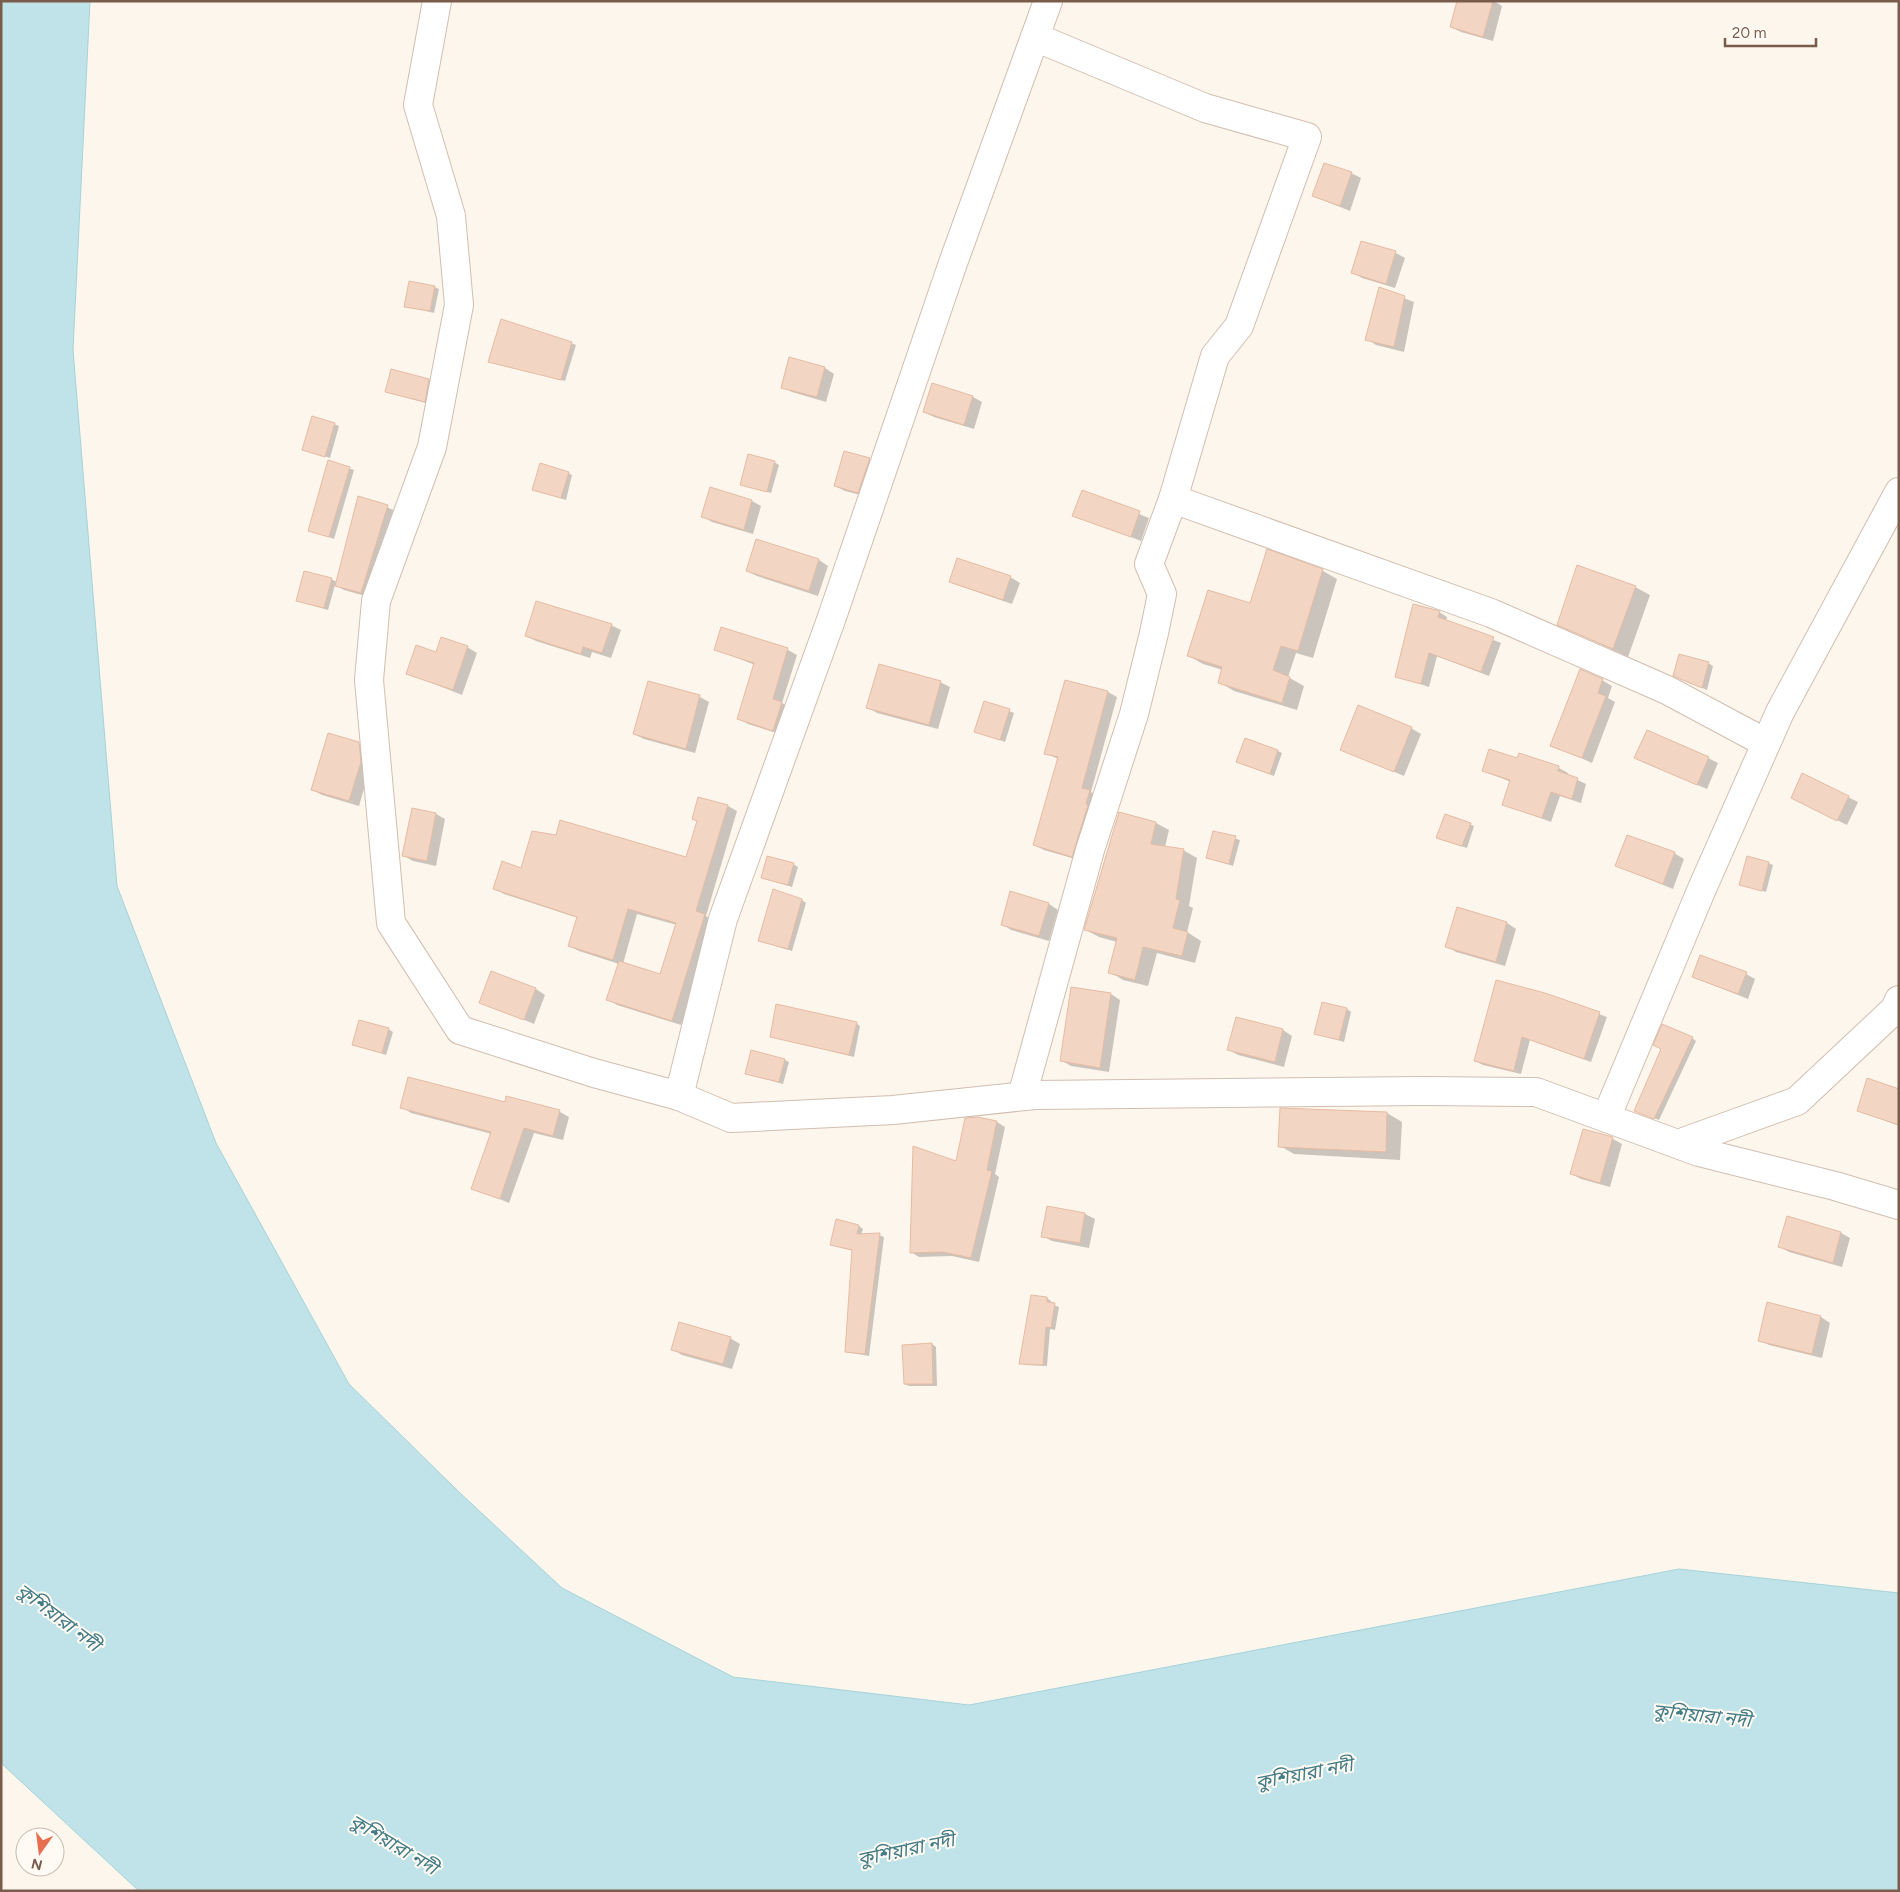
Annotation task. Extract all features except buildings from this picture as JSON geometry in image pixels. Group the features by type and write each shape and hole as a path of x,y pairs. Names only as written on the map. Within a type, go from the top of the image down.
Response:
{"street":[{"path":"436,1 418,105 451,216 459,305 432,447 376,601 370,680 391,923 460,1030 594,1073 679,1096 731,1118 893,1110 1022,1096 1424,1091 1536,1092 1699,1152 1835,1186 1899,1205"},
{"path":"679,1096 723,919 832,617 953,263 1048,1"},
{"path":"1022,1096 1090,850 1134,714 1162,594 1149,564 1173,499 1215,356 1239,326 1307,137 1205,108 1036,37"},
{"path":"1606,1118 1701,891 1766,743 1844,590 1899,492"},
{"path":"1173,499 1490,613 1667,690 1766,743"},
{"path":"1678,1144 1797,1101 1894,1009 1899,1000"}],"water":[{"name":"কুশিয়ারা নদী","path":"1,1 90,1 73,350 117,886 216,1143 349,1384 459,1492 562,1588 733,1677 969,1705 1679,1569 1899,1593 1899,1891 139,1891 1,1763"}]}
